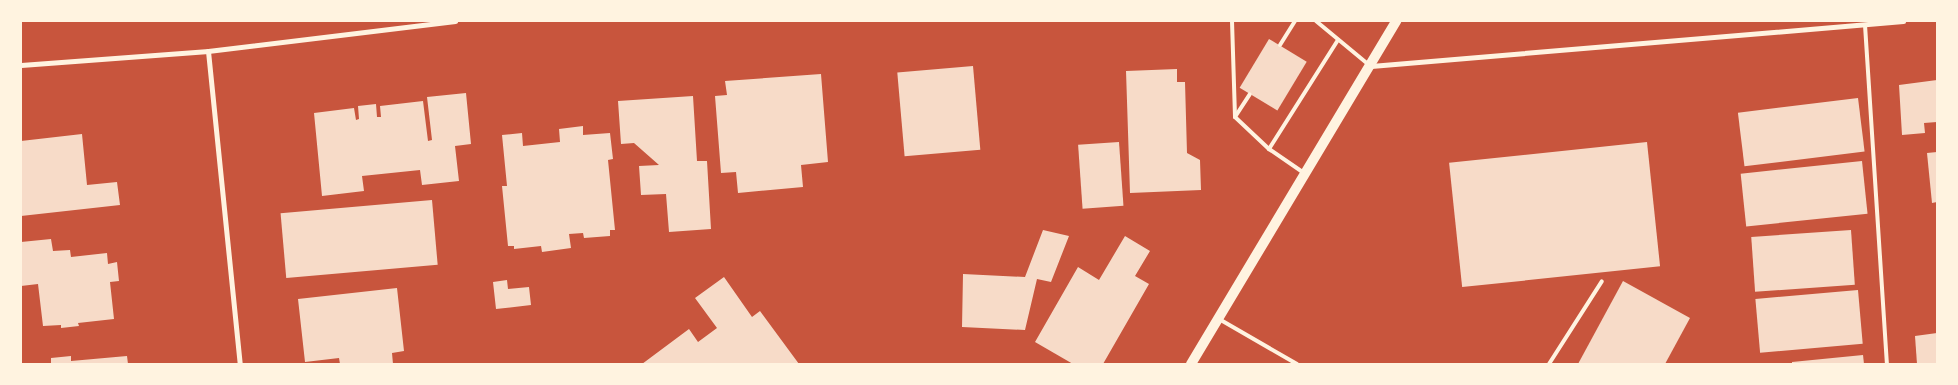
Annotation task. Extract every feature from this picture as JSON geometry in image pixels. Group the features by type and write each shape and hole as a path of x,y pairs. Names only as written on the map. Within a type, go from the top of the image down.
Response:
{"main road":[{"path":"1191,364 1371,66 1396,21"}],"street":[{"path":"21,65 208,51 455,21"},
{"path":"1371,66 1903,21"},
{"path":"208,51 240,364"}],"lane":[{"path":"1232,21 1235,117 1269,149 1306,174"},
{"path":"1280,45 1295,21"},
{"path":"1316,21 1371,66"},
{"path":"1865,25 1887,364"},
{"path":"1269,149 1338,40"},
{"path":"1235,117 1250,94"},
{"path":"1549,364 1602,281"},
{"path":"1219,319 1297,364"}],"building":[{"path":"1269,39 1307,62 1277,111 1240,88"},
{"path":"973,66 980,150 905,156 897,73"},
{"path":"1177,69 1177,82 1185,82 1187,153 1200,160 1201,190 1130,193 1126,71"},
{"path":"821,74 828,162 801,165 803,187 738,193 736,172 721,173 715,96 727,95 725,81"},
{"path":"1937,80 1937,122 1924,123 1925,133 1902,135 1899,85"},
{"path":"466,93 471,144 455,146 459,181 422,185 420,170 362,176 364,191 322,196 314,113 354,108 356,120 359,119 358,106 376,104 377,117 381,117 380,106 423,101 428,141 432,140 427,97"},
{"path":"693,96 697,161 707,161 711,229 669,232 666,194 641,195 639,166 659,165 634,143 621,144 618,101"},
{"path":"1858,98 1865,152 1744,166 1738,113"},
{"path":"583,126 583,135 610,133 613,159 608,160 615,230 610,230 610,236 584,238 583,233 569,234 571,248 542,252 541,246 514,249 514,246 508,246 502,186 507,186 502,135 522,133 523,146 560,142 559,129"},
{"path":"82,134 87,185 117,182 120,205 21,216 21,141"},
{"path":"1119,142 1123,206 1083,209 1078,145"},
{"path":"1647,142 1660,266 1462,287 1449,163"},
{"path":"1937,152 1937,202 1932,203 1927,153"},
{"path":"1862,161 1868,214 1746,226 1741,174"},
{"path":"432,200 438,265 286,278 281,213"},
{"path":"1043,230 1069,236 1051,282 1037,279 1025,330 962,327 963,274 1025,277"},
{"path":"1851,230 1855,285 1755,292 1751,237"},
{"path":"1125,236 1150,251 1135,276 1149,284 1103,364 1073,364 1035,342 1078,267 1099,280"},
{"path":"51,239 53,251 70,250 71,257 107,253 108,264 117,262 119,281 110,282 114,319 78,323 79,326 61,328 61,325 43,326 38,284 21,286 21,242"},
{"path":"724,277 752,317 760,311 799,364 642,364 689,329 698,342 717,328 695,298"},
{"path":"507,280 508,289 529,287 531,305 496,309 493,282"},
{"path":"1623,281 1690,318 1665,364 1578,364"},
{"path":"397,288 404,351 392,353 393,364 340,364 339,358 305,362 298,299"},
{"path":"1858,290 1863,344 1760,353 1755,299"},
{"path":"1937,333 1937,364 1917,364 1915,336"},
{"path":"1863,355 1864,364 1792,364 1792,362"},
{"path":"71,356 71,361 127,356 128,364 51,364 51,358"}]}
